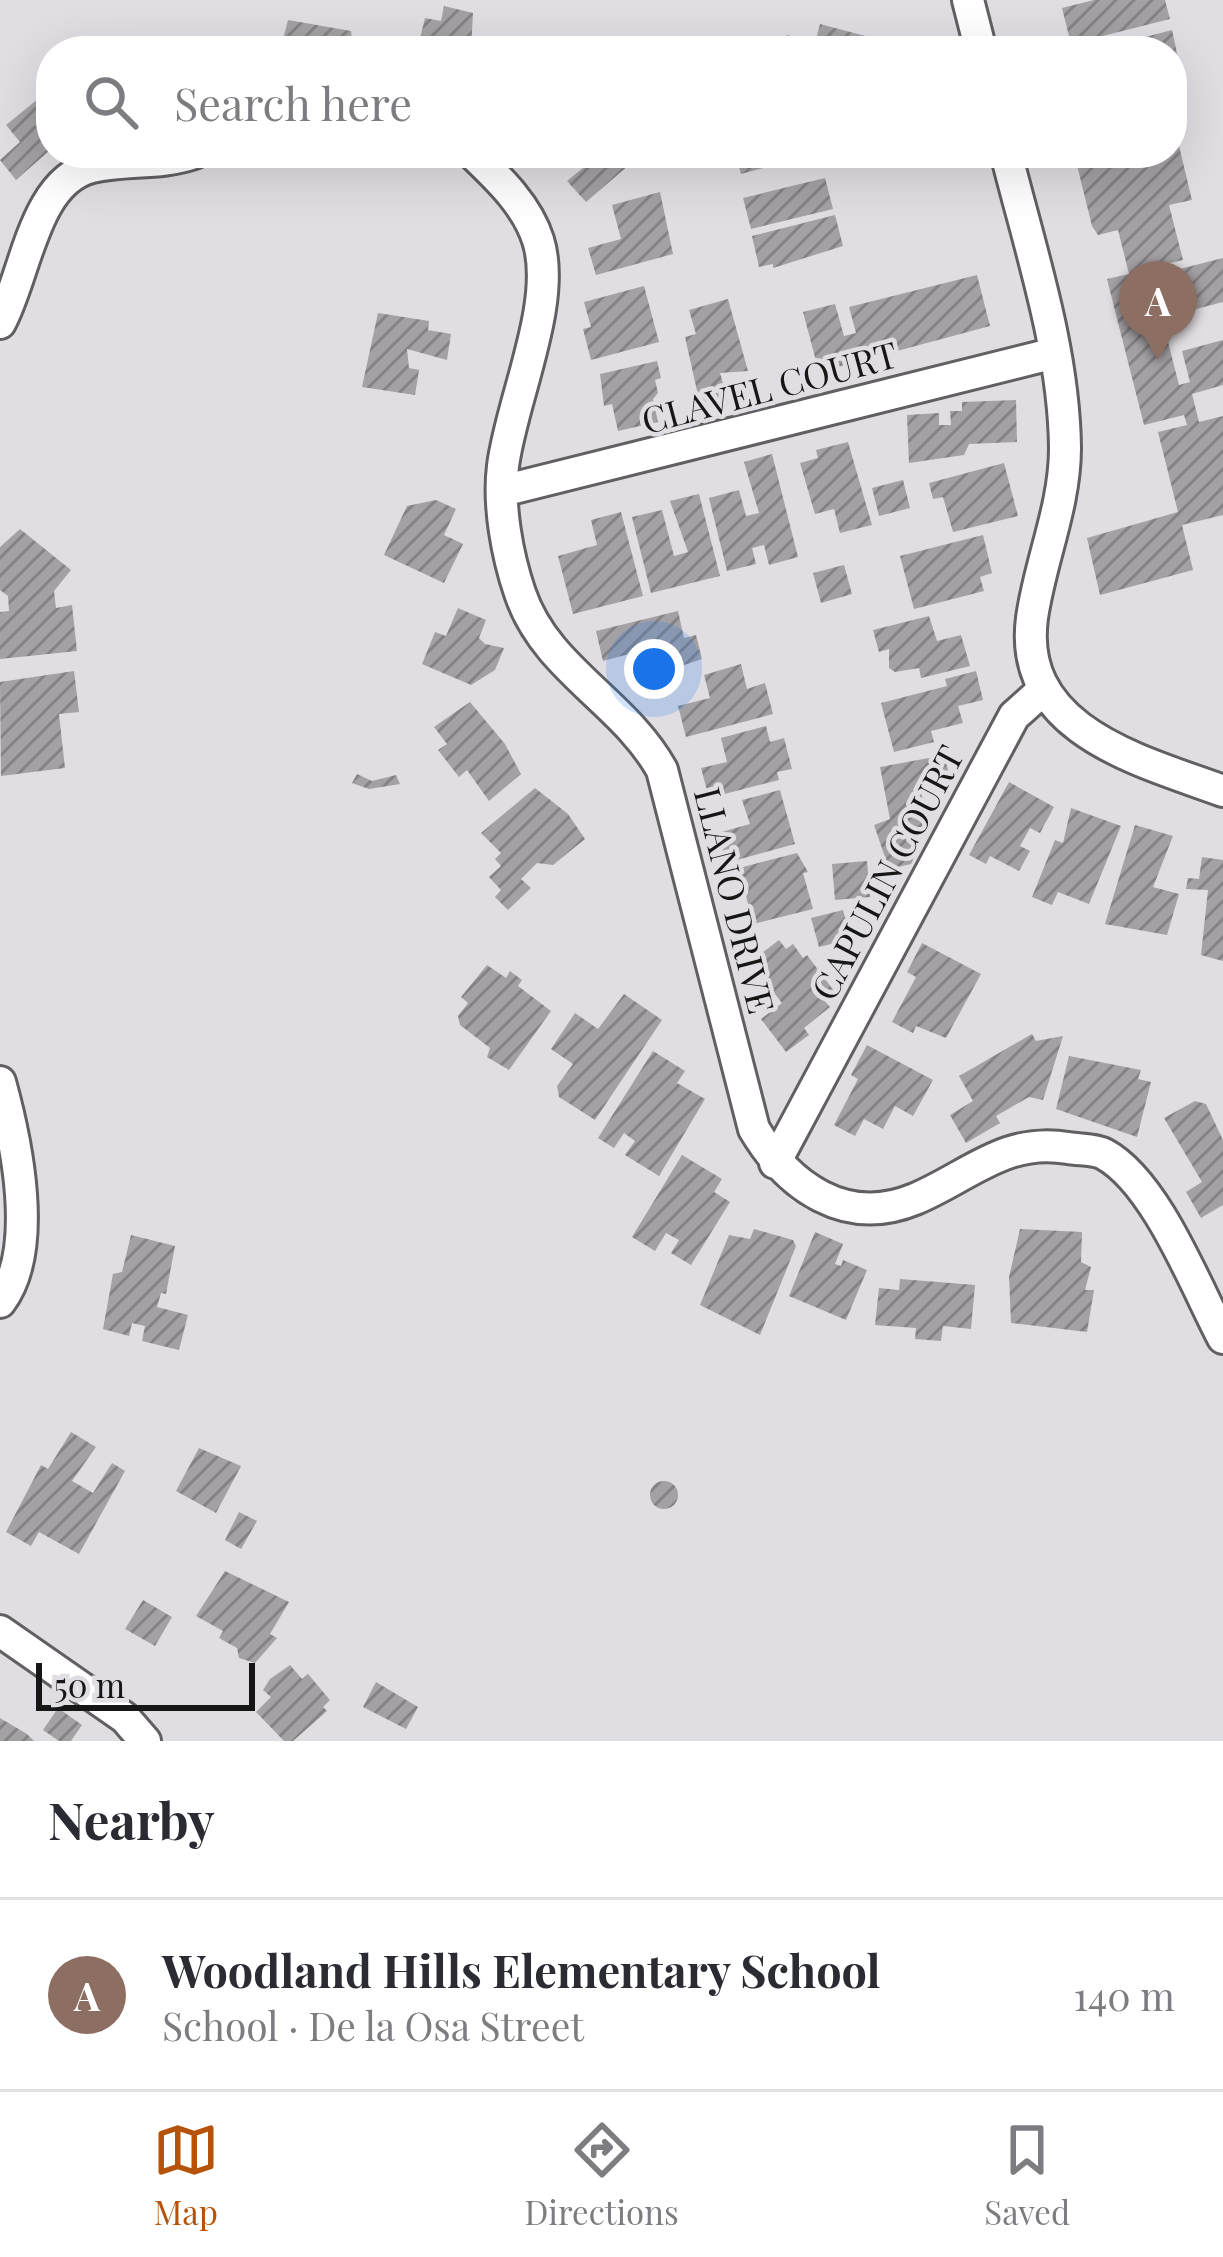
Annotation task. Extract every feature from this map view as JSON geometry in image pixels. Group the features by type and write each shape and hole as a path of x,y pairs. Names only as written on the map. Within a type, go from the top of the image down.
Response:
{"street":[{"path":"968,0 977,36"},
{"path":"0,322 51,193 89,168"},
{"name":"LLANO DRIVE","path":"487,168 512,193 538,240 544,282 502,491 518,589 531,622 553,655 648,745 662,770 754,1129 775,1162 802,1189 878,1209 914,1199 1008,1151 1053,1145 1103,1154 1144,1189 1223,1338"},
{"path":"1010,168 1064,402 1065,456 1031,621 1043,689 1065,716 1105,747 1223,790"},
{"name":"CLAVEL COURT","path":"502,491 1055,352"},
{"name":"CAPULIN COURT","path":"775,1162 1013,716 1043,689"},
{"path":"0,1082 10,1118 22,1228 8,1292 0,1302"},
{"path":"0,1631 124,1718 145,1741"}],"building":[{"path":"1094,0 1165,0 1170,19 1103,36 1069,36 1062,8"},
{"path":"444,6 473,13 472,36 421,36 425,18 441,21"},
{"path":"288,20 351,31 352,36 284,36"},
{"path":"820,24 865,36 817,36"},
{"path":"36,101 36,162 16,180 0,160 20,142 6,125"},
{"path":"583,168 626,168 586,202 567,181"},
{"path":"1078,168 1184,168 1192,200 1169,205 1183,260 1149,268 1160,307 1172,304 1164,273 1223,258 1223,302 1162,318 1179,385 1190,382 1182,351 1223,340 1223,385 1192,394 1199,422 1223,416 1223,515 1182,525 1193,570 1100,595 1087,538 1178,512 1158,432 1187,425 1184,415 1144,425 1107,279 1129,274 1118,230 1098,235"},
{"path":"825,178 833,209 751,229 743,198"},
{"path":"660,192 673,254 596,275 588,248 621,239 612,205"},
{"path":"835,215 843,246 773,268 773,264 759,267 752,236"},
{"path":"977,275 990,326 819,372 803,312 835,304 844,336 856,333 849,307"},
{"path":"644,286 659,342 591,360 583,329 591,327 584,302"},
{"path":"728,299 748,371 720,373 727,397 700,404 685,337 696,334 689,310"},
{"path":"378,313 429,321 428,330 451,334 447,360 407,349 409,368 419,370 415,395 362,387"},
{"path":"657,361 661,378 655,380 658,393 653,399 658,422 618,431 612,404 604,406 600,374"},
{"path":"1016,400 1017,442 969,444 964,455 909,463 907,415 939,413 939,425 951,425 950,411 962,411 962,402"},
{"path":"848,442 872,525 840,533 834,509 815,514 800,463 818,458 816,450"},
{"path":"772,454 798,557 769,565 764,545 752,548 756,564 727,571 709,498 739,490 746,516 759,513 744,462"},
{"path":"1004,463 1018,516 953,532 943,497 933,499 929,483"},
{"path":"903,480 910,508 879,516 872,488"},
{"path":"699,494 720,576 651,593 632,517 662,510 674,556 688,552 670,501"},
{"path":"436,500 456,509 444,535 463,544 444,583 384,555 407,506"},
{"path":"621,512 643,596 573,614 558,556 597,545 591,520"},
{"path":"20,529 71,570 54,591 56,608 72,605 77,651 0,659 0,612 9,611 8,596 0,590 0,547"},
{"path":"983,535 992,573 980,577 984,591 914,609 900,556"},
{"path":"844,565 852,594 821,603 813,573"},
{"path":"458,608 486,620 479,638 485,644 504,648 495,670 471,685 422,664 435,632 446,636"},
{"path":"678,611 684,638 696,635 702,659 639,680 633,653 603,661 596,631"},
{"path":"929,616 937,641 961,635 970,666 921,678 919,668 895,672 889,668 889,649 879,652 873,630"},
{"path":"741,664 747,689 765,683 773,714 686,737 678,706 710,698 704,675"},
{"path":"74,671 79,712 59,714 65,768 1,776 0,682"},
{"path":"976,671 983,700 958,706 963,723 931,731 934,742 894,752 881,703 947,686 945,679"},
{"path":"470,702 505,744 521,774 489,801 467,770 459,777 438,750 447,744 434,727"},
{"path":"766,726 770,742 784,738 792,769 777,772 779,780 709,798 701,768 727,762 721,738"},
{"path":"945,755 951,786 921,791 928,828 920,829 922,842 911,864 889,869 874,825 890,819 880,767"},
{"path":"357,774 372,781 396,775 400,784 369,789 352,783"},
{"path":"1009,782 1054,807 1040,833 1030,828 1020,846 1030,851 1019,871 990,856 986,864 969,855"},
{"path":"535,788 568,814 585,839 553,865 537,863 521,879 531,888 508,910 495,897 501,890 489,877 501,866 495,859 501,853 481,833"},
{"path":"780,790 795,844 726,863 718,833 750,824 742,800"},
{"path":"1071,808 1121,826 1089,904 1058,892 1052,905 1032,897 1055,840 1063,843"},
{"path":"1135,825 1173,836 1153,887 1179,894 1167,935 1105,924"},
{"path":"797,853 808,872 803,873 813,909 753,924 739,868"},
{"path":"1202,857 1223,860 1223,961 1201,955 1208,890 1186,889 1188,878 1199,879"},
{"path":"867,861 870,897 835,900 832,864"},
{"path":"843,910 851,939 819,947 811,918"},
{"path":"779,940 786,949 793,944 803,958 807,955 834,991 823,999 830,1007 804,1028 809,1035 786,1052 761,1019 782,1003 750,962"},
{"path":"922,943 981,974 946,1038 916,1026 913,1033 892,1022 916,977 907,972"},
{"path":"487,965 506,978 510,971 522,980 518,986 551,1011 509,1070 487,1057 490,1048 460,1025 458,1016 468,1003 461,997"},
{"path":"624,994 662,1020 595,1120 559,1097 557,1086 573,1064 551,1049 575,1013 598,1029"},
{"path":"1032,1034 1036,1041 1063,1036 1043,1100 1029,1097 996,1116 1000,1123 966,1143 950,1115 973,1101 959,1076"},
{"path":"867,1045 933,1080 913,1116 895,1106 883,1129 864,1119 855,1136 834,1125 858,1079 851,1075"},
{"path":"653,1051 685,1071 677,1083 705,1099 659,1176 625,1155 635,1141 624,1133 614,1148 598,1138"},
{"path":"1069,1056 1141,1070 1138,1079 1151,1082 1137,1137 1056,1109"},
{"path":"1195,1101 1206,1104 1223,1140 1223,1205 1201,1218 1186,1192 1202,1182 1164,1118"},
{"path":"682,1155 722,1179 714,1192 730,1202 691,1265 671,1253 679,1240 666,1233 655,1251 632,1237"},
{"path":"754,1229 793,1240 796,1246 760,1335 700,1305 729,1235 750,1239"},
{"path":"1020,1229 1082,1232 1081,1262 1091,1267 1085,1290 1094,1290 1087,1332 1011,1323 1009,1277"},
{"path":"815,1232 843,1244 835,1264 841,1266 843,1260 867,1270 846,1320 789,1296"},
{"path":"131,1235 175,1246 166,1294 161,1293 157,1307 188,1315 179,1350 142,1341 145,1326 132,1323 129,1336 103,1329 113,1274 122,1272"},
{"path":"900,1279 975,1285 971,1329 943,1326 941,1341 915,1339 916,1328 875,1325 879,1288 899,1290"},
{"path":"71,1432 96,1447 72,1481 93,1493 112,1463 125,1471 79,1554 39,1532 31,1546 6,1532 41,1465 48,1469"},
{"path":"199,1448 241,1466 216,1513 176,1491"},
{"path":"664,1481 674,1485 678,1495 674,1505 664,1509 654,1505 650,1495 654,1485"},
{"path":"239,1512 257,1521 241,1549 225,1540"},
{"path":"225,1571 289,1602 270,1634 277,1638 255,1663 239,1658 237,1648 219,1638 223,1631 196,1616"},
{"path":"143,1600 172,1617 155,1646 125,1629"},
{"path":"290,1665 302,1679 308,1674 330,1700 323,1707 327,1711 293,1741 284,1741 256,1712 271,1697 263,1690 270,1679"},
{"path":"376,1682 418,1707 406,1729 363,1707"},
{"path":"58,1708 82,1725 71,1741 59,1741 43,1730"},
{"path":"0,1718 27,1734 34,1741 0,1741"}],"place":[{"name":"Woodland Hills Elementary School","path":"1158,360"}]}
